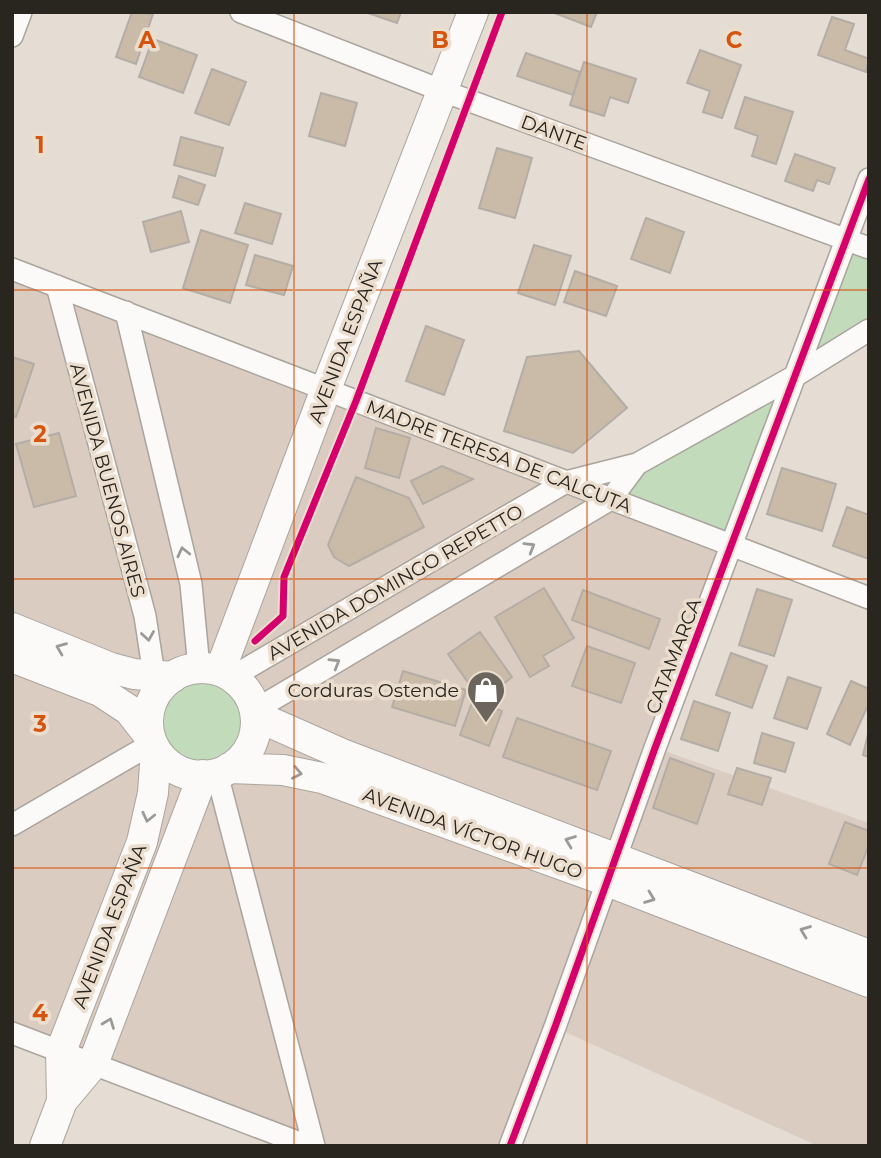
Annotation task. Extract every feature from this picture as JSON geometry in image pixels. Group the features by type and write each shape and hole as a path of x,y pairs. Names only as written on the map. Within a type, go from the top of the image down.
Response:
{"main road":[{"name":"AVENIDA ESPAÑA","path":"196,674 326,389 473,12"},
{"path":"12,628 111,668 134,674 196,674 250,697 255,713 255,731 250,746 241,759 216,772 176,769 129,710 100,691 12,657"},
{"path":"153,743 150,709 155,696 163,685 196,674"},
{"name":"AVENIDA VÍCTOR HUGO","path":"255,713 342,754 869,982"},
{"name":"AVENIDA ESPAÑA","path":"62,1101 61,1051 142,842 153,793 153,743"},
{"name":"AVENIDA VÍCTOR HUGO","path":"216,772 283,770 322,778 869,955"},
{"name":"AVENIDA ESPAÑA","path":"45,1146 62,1101 93,1064 216,772"}],"street":[{"path":"12,36 21,12"},
{"name":"DANTE","path":"241,12 443,91 869,248"},
{"name":"CATAMARCA","path":"510,1146 869,179"},
{"name":"MADRE TERESA DE CALCUTA","path":"12,268 869,598"},
{"name":"AVENIDA BUENOS AIRES","path":"57,286 145,616 196,674"},
{"path":"126,312 191,584 196,674"},
{"name":"AVENIDA DOMINGO REPETTO","path":"196,674 566,482 637,464 795,376 869,330"},
{"name":"AVENIDA DOMINGO REPETTO","path":"255,713 611,499 637,464"},
{"path":"12,825 153,743"},
{"path":"216,772 314,1146"},
{"path":"12,1033 308,1146"}],"shaded area":[{"path":"12,269 739,549 659,749 869,823 869,1146 818,1146 556,1028 510,1146 308,1146 12,1033"}],"green space":[{"path":"846,239 869,248 869,330 795,376"},
{"path":"795,376 732,546 613,497 637,464"},
{"path":"202,681 218,684 231,693 240,706 243,722 240,738 231,751 218,760 202,763 186,760 173,751 164,738 161,722 164,706 173,693 186,684"}],"building":[{"path":"132,12 153,14 136,64 116,57"},
{"path":"365,12 401,12 397,23"},
{"path":"552,12 597,12 591,27"},
{"path":"832,17 854,24 845,50 869,59 866,72 818,55"},
{"path":"153,39 197,55 183,93 139,77"},
{"path":"700,50 741,65 722,118 703,112 710,91 687,83"},
{"path":"526,53 580,72 573,95 517,76"},
{"path":"584,62 636,79 628,103 610,97 604,116 570,105"},
{"path":"212,69 246,82 229,125 195,113"},
{"path":"321,93 357,103 345,146 309,136"},
{"path":"745,97 793,112 776,164 752,156 758,136 735,128"},
{"path":"181,137 223,148 215,176 174,165"},
{"path":"497,148 532,158 515,218 479,208"},
{"path":"795,154 835,168 829,184 817,180 813,191 785,181"},
{"path":"179,176 205,185 198,205 173,197"},
{"path":"245,203 281,214 272,244 235,233"},
{"path":"181,211 189,242 151,252 143,222"},
{"path":"646,218 684,232 670,273 631,259"},
{"path":"201,230 248,245 230,303 183,288"},
{"path":"534,245 571,256 555,305 518,293"},
{"path":"255,255 293,266 284,295 246,285"},
{"path":"575,271 617,286 606,316 564,302"},
{"path":"426,326 464,340 444,395 406,381"},
{"path":"579,351 627,408 573,453 504,431 527,357"},
{"path":"12,357 34,364 16,417 12,416"},
{"path":"376,428 410,438 399,478 365,468"},
{"path":"59,433 76,496 34,507 16,444"},
{"path":"442,466 473,479 423,504 411,481"},
{"path":"782,468 836,484 822,531 767,514"},
{"path":"356,477 409,498 424,527 349,566 334,557 328,545"},
{"path":"847,507 869,515 869,559 833,546"},
{"path":"544,588 574,638 543,656 549,666 530,677 495,617"},
{"path":"757,589 792,600 774,656 739,645"},
{"path":"583,590 660,619 649,649 572,620"},
{"path":"480,632 512,677 502,685 496,676 474,691 448,654"},
{"path":"587,646 635,663 621,703 572,686"},
{"path":"731,653 767,666 752,708 716,695"},
{"path":"403,671 466,690 455,726 392,707"},
{"path":"788,677 821,688 807,729 774,718"},
{"path":"851,681 869,689 869,703 850,745 827,734"},
{"path":"473,700 502,711 489,746 460,735"},
{"path":"694,701 730,713 718,751 681,739"},
{"path":"517,718 611,751 597,790 503,757"},
{"path":"869,730 869,757 863,755"},
{"path":"762,733 794,743 785,772 754,763"},
{"path":"670,758 714,774 697,824 653,808"},
{"path":"737,768 771,778 762,805 728,794"},
{"path":"845,822 869,831 869,845 857,875 829,864"}],"cycle path":[{"path":"255,641 283,616 284,577 356,401 502,12"},
{"path":"510,1146 655,748 869,179"}],"place":[{"name":"Corduras Ostende","path":"486,724"}]}
